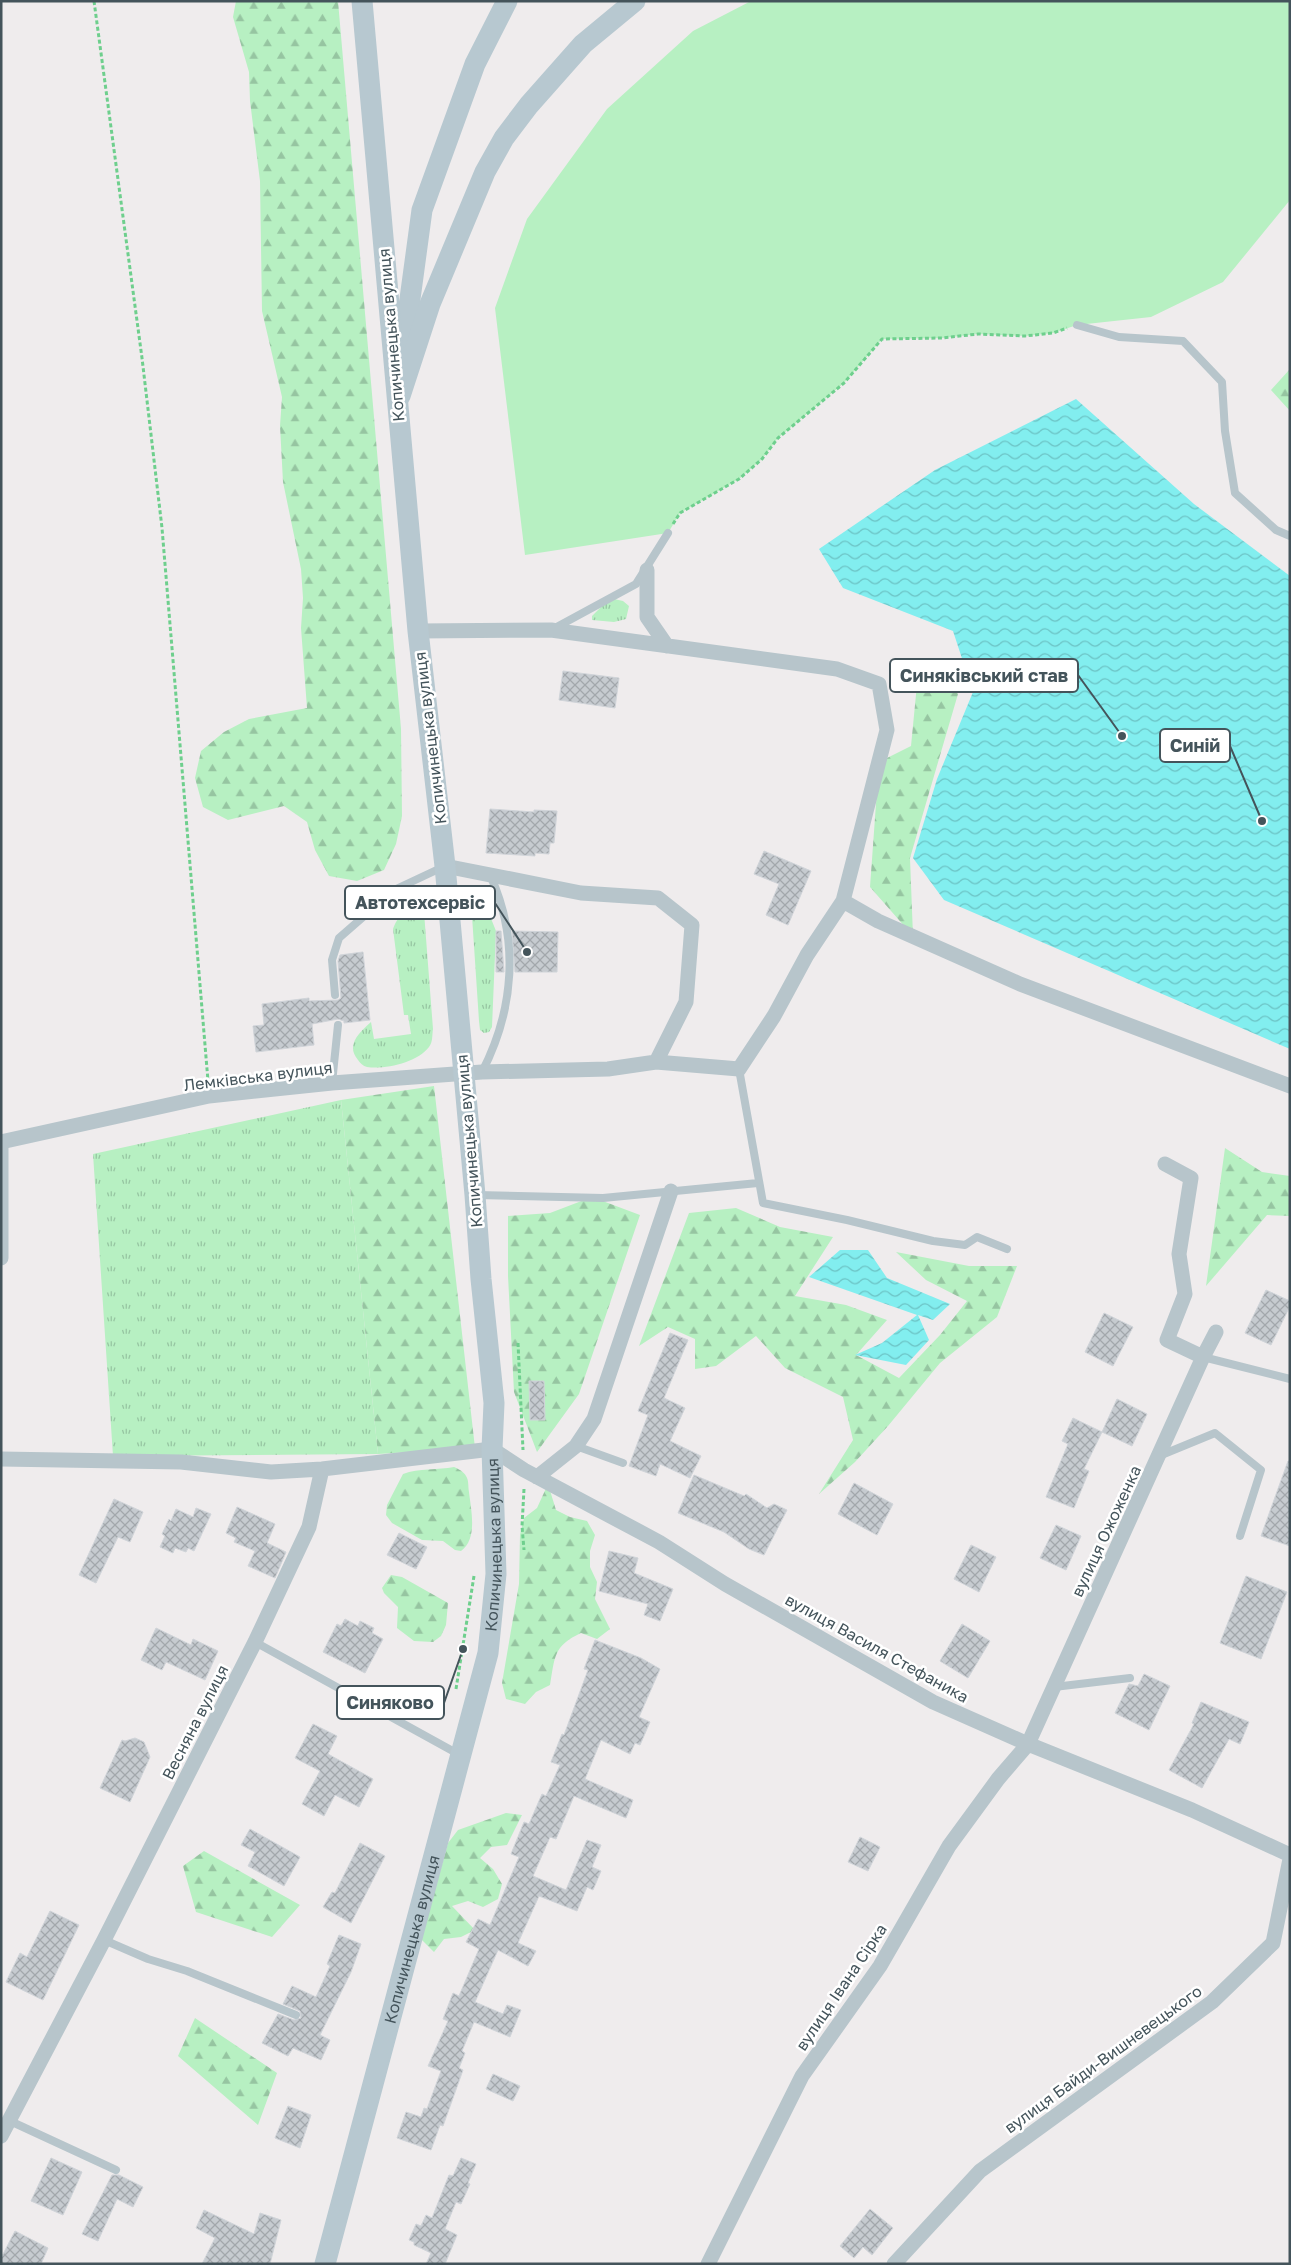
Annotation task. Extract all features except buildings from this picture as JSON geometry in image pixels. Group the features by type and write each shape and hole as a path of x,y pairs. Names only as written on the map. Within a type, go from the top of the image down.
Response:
{"main road":[{"name":"Копичинецька вулиця","path":"325,2264 488,1653 496,1574 492,1449 494,1403 481,1279 475,1195 473,1073 445,866 418,631 362,1"},
{"path":"397,406 422,210 475,64 508,1"},
{"path":"397,406 430,304 485,172 504,138 529,105 583,44 635,1"}],"street":[{"path":"646,570 647,616 667,646"},
{"path":"418,631 551,630 838,669 879,684 887,730 843,901 806,955 774,1016 739,1069"},
{"path":"445,866 490,873 581,893 658,898 692,925 686,1002 656,1062"},
{"path":"843,901 878,921 1020,984 1290,1086"},
{"name":"Лемківська вулиця","path":"1,1142 209,1096 332,1083 473,1073 608,1068 656,1062 739,1069"},
{"path":"1,1142 1,1258"},
{"path":"1165,1164 1191,1178 1179,1254 1185,1294 1167,1340 1203,1357"},
{"path":"537,1477 576,1446 594,1419 671,1191"},
{"name":"вулиця Ожоженка","path":"1028,1744 1216,1332"},
{"path":"1,1459 181,1462 271,1472 322,1469 492,1449"},
{"name":"вулиця Василя Стефаника","path":"492,1449 537,1477 659,1542 725,1584 934,1702 1028,1744 1192,1810 1290,1855"},
{"name":"Весняна вулиця","path":"1,2136 104,1940 255,1642 309,1527 322,1469"},
{"name":"вулиця Івана Сірка","path":"708,2264 802,2076 880,1966 949,1846 998,1779 1028,1744"},
{"name":"вулиця Байди-Вишневецького","path":"894,2264 980,2171 1212,2002 1273,1943 1290,1859"}],"lane":[{"path":"1077,325 1118,337 1183,341 1222,382 1225,431 1235,493 1276,530 1290,536"},
{"path":"551,630 636,584 668,533"},
{"path":"335,995 332,960 339,938 394,890 445,866"},
{"path":"473,1073 492,1053 503,1022 511,981 507,926 500,899 490,873"},
{"path":"332,1083 338,1026"},
{"path":"739,1069 763,1203 847,1220 933,1242 965,1245 976,1237 1007,1249"},
{"path":"475,1195 603,1198 758,1183"},
{"path":"1203,1357 1290,1379"},
{"path":"1159,1456 1216,1433 1261,1470 1240,1536"},
{"path":"576,1446 622,1463"},
{"path":"255,1642 462,1756"},
{"path":"1054,1688 1130,1678"},
{"path":"104,1940 148,1959 187,1971 296,2015"},
{"path":"10,2121 116,2170"}],"path":[{"path":"94,1 142,358 162,528 209,1096"},
{"path":"668,533 680,513 739,479 762,459 778,438 844,383 882,338 942,338 978,334 1025,336 1053,333 1077,325"},
{"path":"455,1696 475,1572"}],"green space":[{"path":"236,1 338,1 401,729 402,816 396,844 384,870 357,881 329,876 315,850 307,822 284,806 228,820 203,807 195,778 201,751 224,732 249,719 307,708 301,628 303,598 301,569 283,482 280,426 282,397 262,311 260,181 250,101 249,72 233,17"},
{"path":"751,1 1290,1 1290,200 1223,282 1151,317 1077,325 1053,333 1025,336 978,334 942,338 882,339 844,383 778,438 762,459 739,479 680,513 668,533 525,555 495,308 527,219 607,109 693,31"},
{"path":"1290,369 1290,411 1271,390"},
{"path":"614,599 623,601 629,606 626,619 614,622 592,620 592,616 606,602"},
{"path":"934,664 958,694 910,858 913,936 870,887 879,762 911,746 918,674"},
{"path":"418,902 424,912 433,1029 431,1043 417,1057 401,1064 374,1068 367,1067 359,1061 353,1049 356,1039 362,1030 371,1022 374,1039 411,1034 408,1015 404,1015 393,929 403,912"},
{"path":"483,907 490,916 496,931 492,1027 489,1032 484,1033 480,1030 479,1021 472,916 478,908"},
{"path":"434,1086 475,1448 378,1454 341,1100"},
{"path":"341,1100 378,1454 113,1456 93,1154"},
{"path":"1225,1148 1262,1172 1290,1176 1290,1216 1267,1215 1206,1286"},
{"path":"592,1197 640,1215 579,1394 537,1452 514,1392 508,1276 508,1216 550,1213"},
{"path":"736,1208 780,1227 833,1237 795,1296 846,1305 887,1320 856,1355 899,1378 940,1335 967,1301 926,1280 896,1252 969,1266 1017,1266 997,1317 940,1363 888,1426 855,1462 819,1494 853,1440 843,1397 785,1368 756,1336 716,1366 695,1369 695,1339 668,1327 639,1346 689,1213"},
{"path":"454,1467 463,1472 467,1478 472,1515 470,1539 461,1551 455,1550 443,1541 422,1540 392,1523 386,1515 387,1505 403,1474"},
{"path":"548,1484 556,1510 570,1517 587,1521 595,1535 590,1551 590,1567 597,1582 595,1599 610,1629 597,1639 581,1633 565,1643 557,1653 550,1685 536,1692 525,1704 506,1699 502,1683 519,1584 520,1535 524,1518 537,1508"},
{"path":"391,1575 402,1577 448,1603 446,1625 441,1636 433,1642 414,1641 397,1628 398,1607 384,1593 382,1588"},
{"path":"506,1813 522,1815 507,1845 491,1847 480,1858 493,1869 502,1884 498,1899 483,1907 468,1901 452,1906 475,1930 461,1937 444,1939 434,1952 421,1939 448,1843 458,1830"},
{"path":"204,1851 300,1905 272,1937 196,1912 183,1866"},
{"path":"195,2018 277,2073 258,2125 178,2056"}],"water":[{"path":"1076,399 1194,504 1290,576 1290,1049 944,900 913,858 937,779 973,692 953,631 843,588 819,549 935,470"},
{"path":"840,1250 868,1250 887,1278 950,1304 933,1320 918,1315 929,1340 906,1365 855,1355 882,1343 917,1315 809,1277"}],"place":[{"name":"Синяківський став","path":"1122,736"},
{"name":"Синій","path":"1262,821"},
{"name":"Автотехсервіс","path":"527,952"},
{"name":"Синяково","path":"463,1649"}]}
